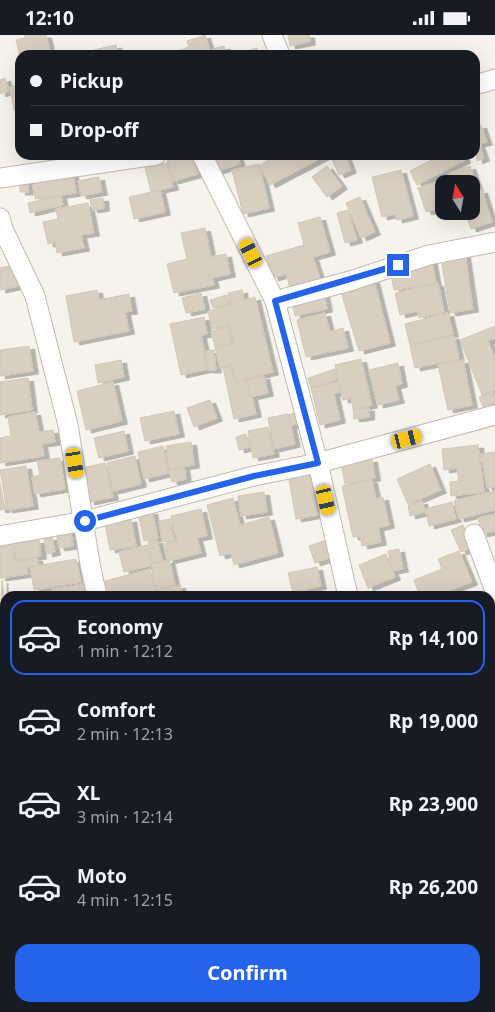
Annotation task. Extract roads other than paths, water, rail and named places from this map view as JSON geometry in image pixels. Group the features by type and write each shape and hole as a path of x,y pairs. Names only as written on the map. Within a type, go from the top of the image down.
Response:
{"street":[{"path":"272,35 278,50"},
{"path":"480,84 495,79"},
{"path":"0,178 122,160"},
{"path":"204,160 275,301 318,463 347,591"},
{"path":"0,218 3,229 35,296 68,425 96,591"},
{"path":"275,301 350,281 429,255 495,242"},
{"path":"0,535 85,521 254,476 318,463 495,415"},
{"path":"474,534 495,591"}]}
